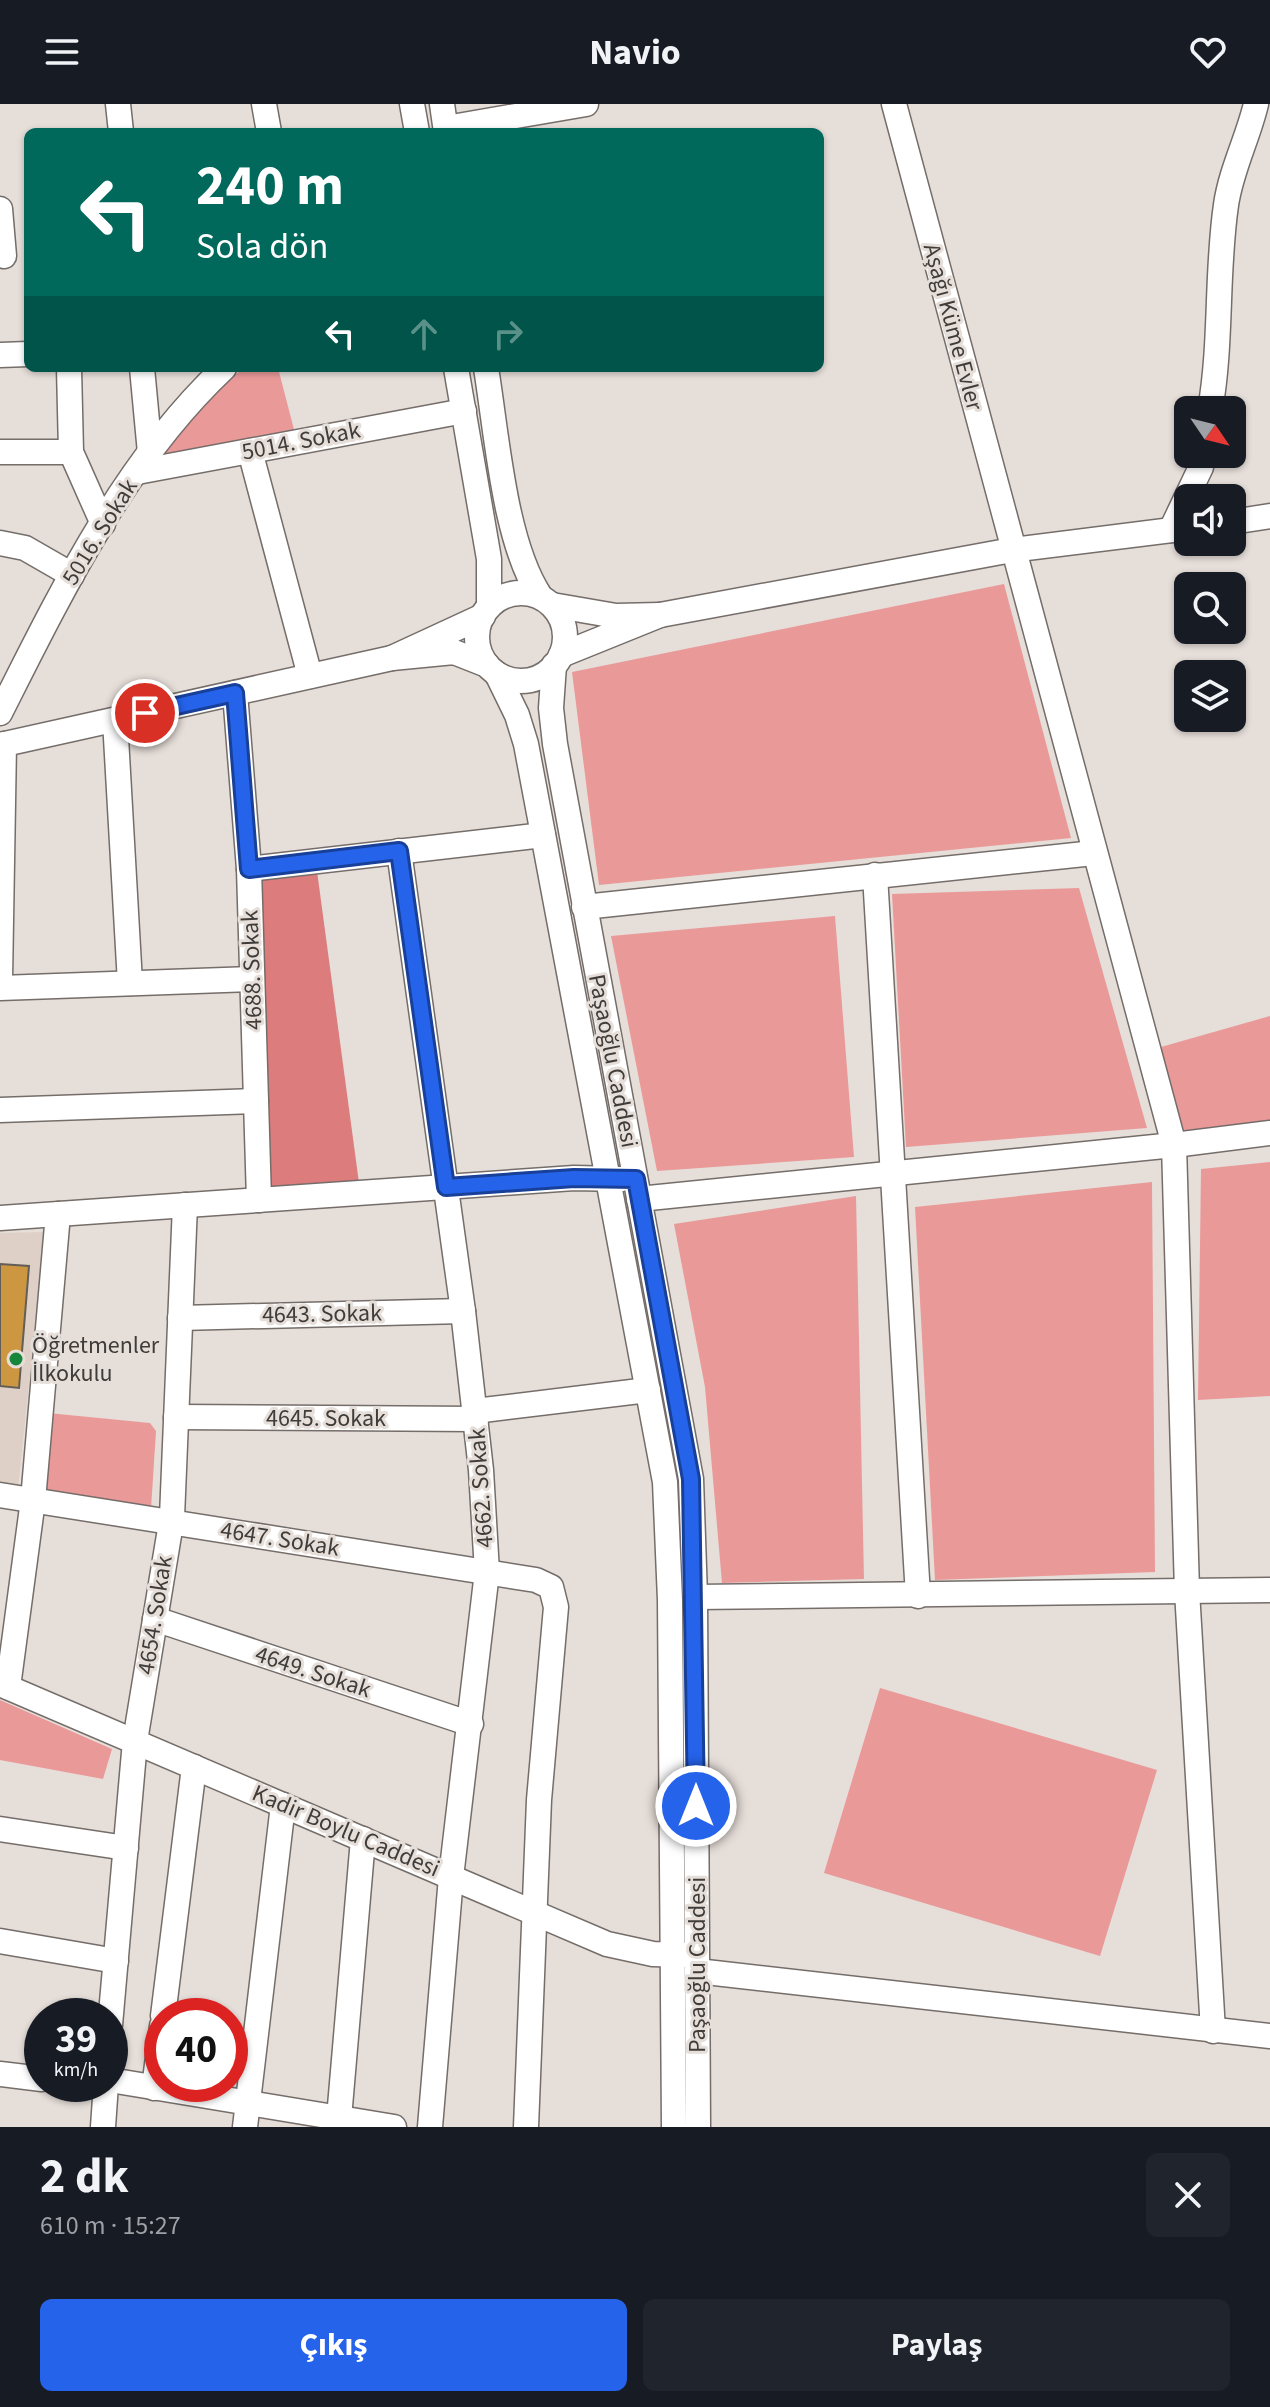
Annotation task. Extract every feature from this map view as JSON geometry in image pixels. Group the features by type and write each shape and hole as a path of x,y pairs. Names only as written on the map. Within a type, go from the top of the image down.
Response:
{"street":[{"path":"118,104 121,128"},
{"path":"264,104 268,128"},
{"path":"412,104 416,128"},
{"path":"442,104 446,128"},
{"path":"457,128 586,104"},
{"name":"Aşağı Küme Evler","path":"894,104 1174,1145 1187,1591 1213,2031"},
{"path":"1212,396 1217,368 1220,253 1226,206 1230,182 1259,133 1256,104"},
{"path":"0,209 11,255"},
{"path":"0,355 24,354"},
{"path":"69,372 71,452 103,524"},
{"path":"142,372 144,463"},
{"name":"5016. Sokak","path":"0,713 72,575 103,524 184,408 220,372"},
{"path":"457,372 489,559 486,611 477,639 492,669"},
{"path":"487,372 515,536 527,577 565,632 558,660"},
{"name":"5014. Sokak","path":"144,463 250,451 464,411"},
{"path":"250,451 310,676"},
{"path":"0,452 71,452"},
{"path":"1246,520 1270,516"},
{"path":"0,979 2,744 392,658 454,652 524,681 538,678 558,660 615,630 660,615 1012,550 1174,530"},
{"path":"0,543 25,548 72,575"},
{"path":"392,658 486,611 510,594 605,615 660,615"},
{"name":"Paşaoğlu Caddesi","path":"558,660 551,708 555,744 691,1479 695,1597 689,1960 674,2127"},
{"path":"0,662 26,662"},
{"name":"Paşaoğlu Caddesi","path":"492,669 521,727 665,1482 698,2127"},
{"name":"4688. Sokak","path":"235,693 249,869 259,1200"},
{"path":"115,720 130,983"},
{"path":"249,869 543,835"},
{"name":"4662. Sokak","path":"399,851 463,1311 475,1415 487,1572 451,1877 430,2127"},
{"path":"584,907 1094,853"},
{"path":"875,875 918,1596"},
{"path":"0,988 252,979"},
{"path":"0,1110 256,1101"},
{"path":"0,1218 608,1178 638,1189 893,1171 1270,1133"},
{"name":"4654. Sokak","path":"113,1998 135,1741 171,1522 185,1205"},
{"path":"4,1685 33,1500 58,1214"},
{"name":"4643. Sokak","path":"180,1318 463,1311"},
{"name":"4645. Sokak","path":"176,1417 475,1415 648,1390"},
{"name":"4647. Sokak","path":"0,1495 544,1583 554,1593 535,1912"},
{"path":"695,1597 1270,1590"},
{"name":"4649. Sokak","path":"155,1619 471,1724"},
{"name":"Kadir Boylu Caddesi","path":"4,1685 607,1944 689,1960 1213,2031 1270,2036"},
{"path":"165,1998 194,1767"},
{"path":"247,2115 283,1805"},
{"path":"0,1829 126,1848"},
{"path":"339,2118 363,1839"},
{"path":"526,2127 535,1912"},
{"path":"0,1941 116,1961"},
{"path":"0,2074 24,2077"},
{"path":"103,2127 105,2102"},
{"path":"202,2102 247,2115 339,2118 394,2127"}],"shaded area":[{"path":"239,372 279,372 296,437 170,456 162,450 194,412"},
{"path":"1004,584 1071,838 599,885 572,672"},
{"path":"317,871 359,1183 266,1190 257,879"},
{"path":"1079,888 1147,1128 906,1147 892,894"},
{"path":"835,916 854,1157 657,1171 611,936"},
{"path":"1270,1016 1270,1123 1182,1134 1161,1047"},
{"path":"1270,1162 1270,1396 1198,1400 1201,1169"},
{"path":"1152,1182 1155,1572 935,1580 915,1207"},
{"path":"856,1196 864,1579 722,1583 705,1387 674,1224"},
{"name":"Öğretmenler İlkokulu","path":"45,1232 18,1488 0,1485 0,1233"},
{"path":"48,1413 150,1423 156,1431 151,1509 43,1492"},
{"path":"880,1688 1157,1770 1100,1956 824,1873"},
{"path":"0,1700 112,1749 103,1779 0,1760"}],"building":[{"path":"0,1264 29,1266 19,1388 0,1386"}],"place":[{"name":"Öğretmenler İlkokulu","path":"16,1359"}],"route":[{"path":"145,713 235,693 249,869 399,851 446,1187 574,1178 636,1179 691,1479 696,1806"}]}
